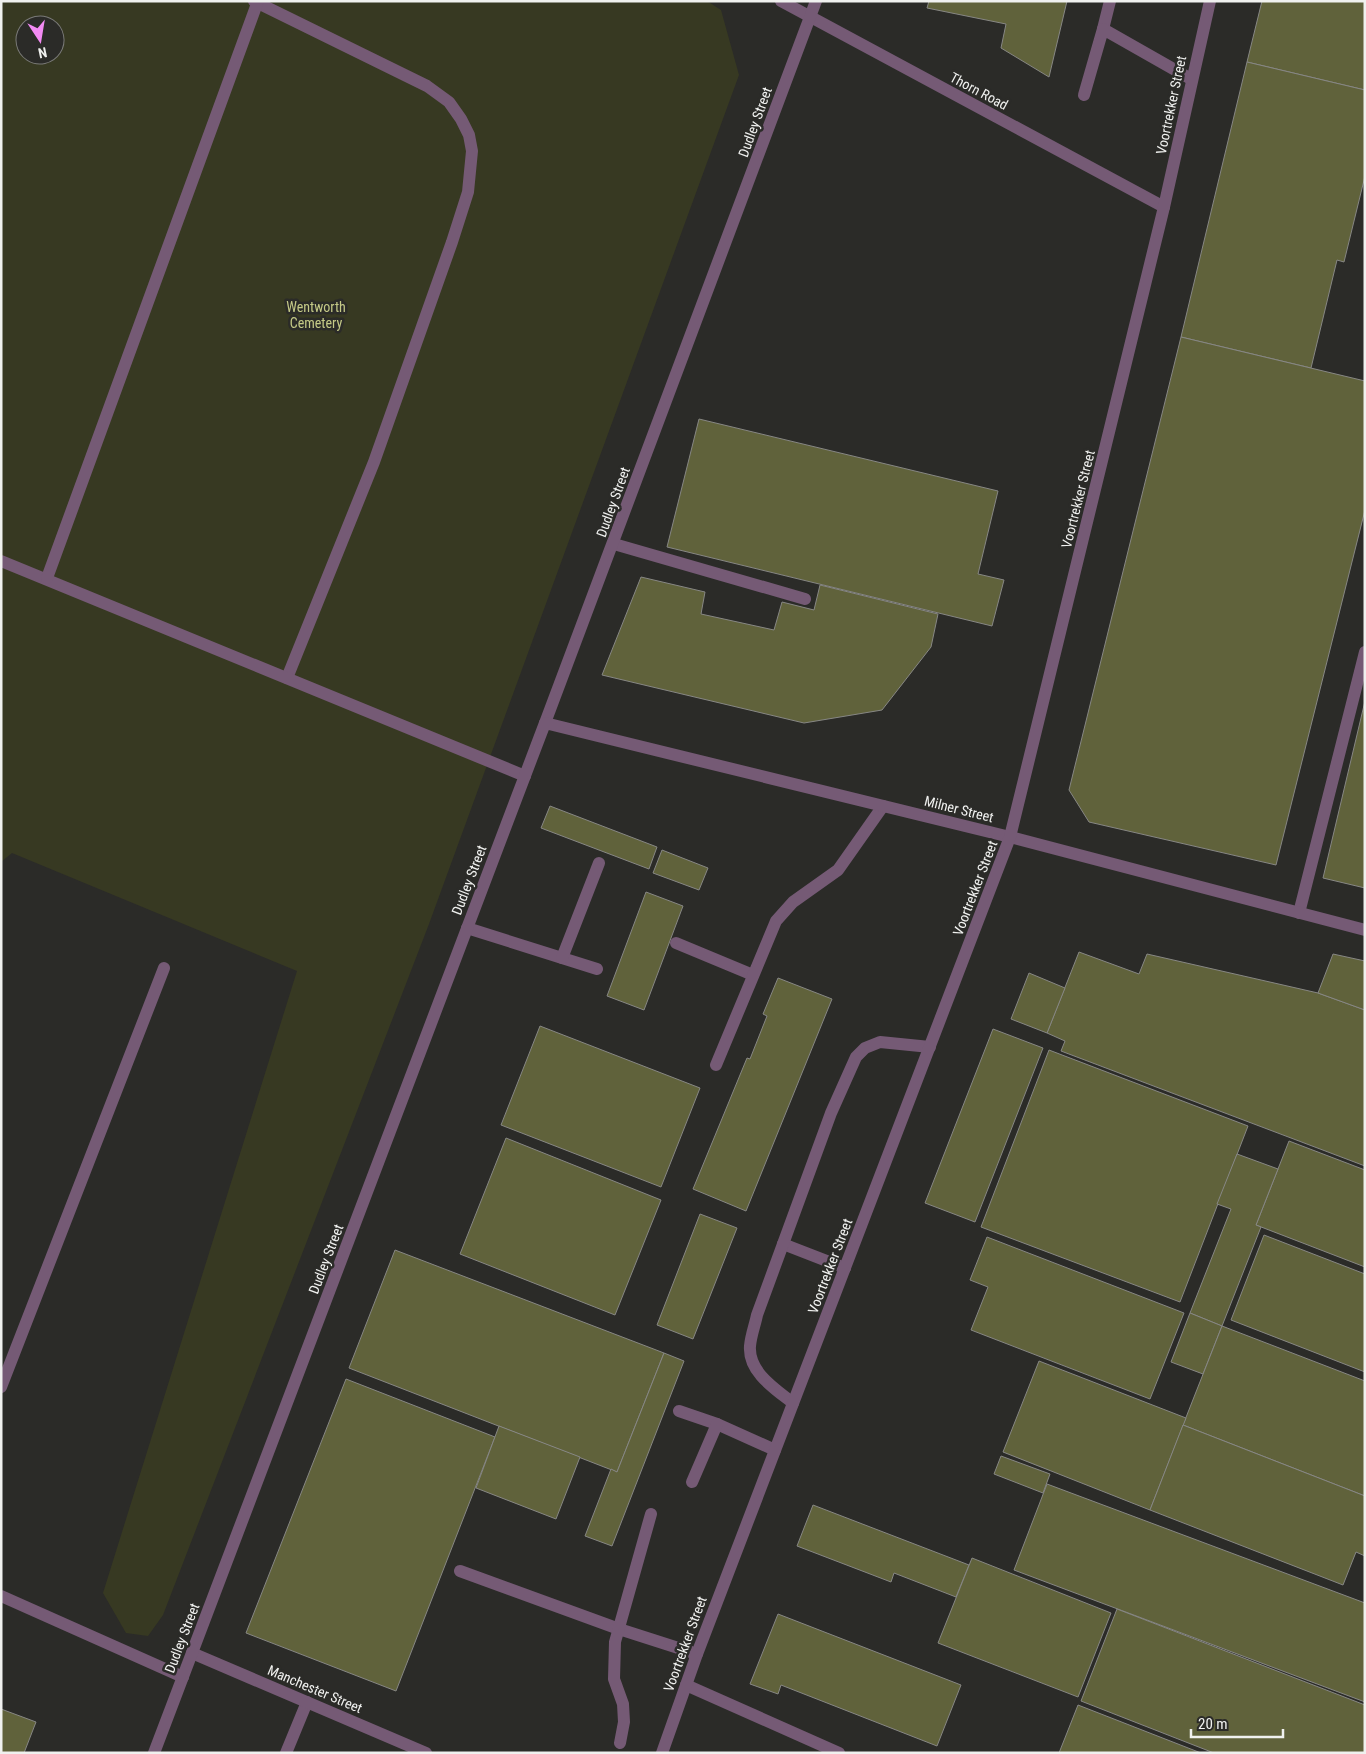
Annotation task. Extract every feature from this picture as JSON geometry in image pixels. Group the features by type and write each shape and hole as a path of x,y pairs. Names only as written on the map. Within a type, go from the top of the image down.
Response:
{"street":[{"name":"Thorn Road","path":"781,1 1164,207"},
{"name":"Dudley Street","path":"154,1753 614,544 816,1"},
{"path":"1084,95 1110,1"},
{"name":"Voortrekker Street","path":"662,1753 697,1654 1010,837 1164,207 1191,79 1210,1"},
{"path":"47,578 256,2 427,86 449,102 461,118 469,135 472,151 468,192 452,242 374,462 287,678"},
{"path":"1103,29 1191,79"},
{"path":"614,544 805,599"},
{"path":"1,561 47,578 525,776"},
{"path":"1299,913 1365,652"},
{"name":"Milner Street","path":"545,723 1010,837 1365,930"},
{"path":"716,1065 776,921 793,902 838,870 883,806"},
{"path":"562,958 599,863"},
{"path":"467,928 597,969"},
{"path":"676,943 753,975"},
{"path":"1,1387 164,968"},
{"path":"793,1403 765,1382 756,1368 750,1347 757,1315 831,1113 856,1057 865,1048 880,1042 930,1047"},
{"path":"783,1244 845,1268"},
{"path":"679,1411 718,1424 775,1450"},
{"path":"692,1482 718,1424"},
{"path":"620,1743 624,1722 623,1704 614,1680 615,1642 652,1514"},
{"path":"460,1571 697,1654"},
{"path":"1,1596 183,1677"},
{"name":"Manchester Street","path":"192,1653 426,1753"},
{"path":"686,1685 838,1753"},
{"path":"286,1753 307,1702"}],"green space":[{"name":"Wentworth Cemetery","path":"1,1 707,1 721,10 739,75 429,924 163,1615 148,1636 126,1633 103,1593 297,971 12,853 1,862"}],"building":[{"path":"929,1 1067,1 1049,77 1001,48 1006,24 927,8"},
{"path":"1262,1 1365,1 1365,90 1247,62"},
{"path":"1247,62 1365,90 1365,176 1344,262 1337,260 1311,368 1181,337"},
{"path":"1181,337 1365,381 1365,510 1276,865 1089,822 1069,790"},
{"path":"699,419 998,491 978,574 1004,580 992,626 667,547"},
{"path":"641,577 705,592 701,614 774,630 782,602 814,610 820,585 938,614 931,647 882,710 804,723 602,675"},
{"path":"1365,701 1365,888 1323,878"},
{"path":"550,806 657,847 649,869 541,828"},
{"path":"662,850 708,868 699,890 653,873"},
{"path":"646,892 683,906 644,1010 607,996"},
{"path":"1079,952 1139,974 1147,954 1318,993 1365,1010 1365,1166 1061,1051 1065,1041 1047,1033"},
{"path":"1333,954 1365,961 1365,1010 1318,993"},
{"path":"1029,973 1065,988 1047,1033 1011,1019"},
{"path":"778,978 832,999 746,1211 693,1189 747,1058 750,1059 767,1016 763,1014"},
{"path":"540,1026 700,1088 661,1187 501,1125"},
{"path":"993,1029 1043,1048 975,1222 925,1203"},
{"path":"1049,1050 1248,1126 1180,1302 981,1227"},
{"path":"506,1138 661,1200 615,1315 460,1254"},
{"path":"1289,1141 1365,1170 1365,1267 1256,1225"},
{"path":"1237,1154 1278,1169 1256,1225 1261,1227 1222,1326 1190,1313 1231,1209 1217,1204"},
{"path":"700,1214 737,1228 693,1339 657,1325"},
{"path":"1264,1235 1365,1274 1365,1372 1231,1320"},
{"path":"987,1237 1184,1313 1150,1399 971,1330 988,1287 970,1280"},
{"path":"395,1250 664,1353 617,1472 349,1368"},
{"path":"1190,1313 1222,1326 1203,1374 1171,1362"},
{"path":"1222,1326 1365,1381 1365,1496 1183,1425"},
{"path":"664,1353 684,1361 612,1546 585,1536 611,1469 617,1472"},
{"path":"1039,1361 1186,1418 1150,1510 1003,1452"},
{"path":"346,1379 495,1437 396,1691 246,1633"},
{"path":"1183,1425 1365,1496 1365,1556 1356,1552 1343,1585 1150,1510"},
{"path":"499,1426 580,1457 556,1519 476,1488"},
{"path":"1001,1456 1050,1474 1043,1493 994,1474"},
{"path":"1047,1484 1365,1603 1365,1702 1014,1570"},
{"path":"813,1505 969,1565 956,1597 894,1573 891,1582 797,1546"},
{"path":"972,1558 1111,1613 1078,1697 938,1643"},
{"path":"1117,1609 1365,1705 1365,1753 1214,1753 1081,1701"},
{"path":"778,1614 961,1685 937,1746 781,1685 778,1694 750,1684"},
{"path":"1078,1705 1201,1753 1059,1753"},
{"path":"1,1709 36,1722 24,1753 1,1753"}]}
